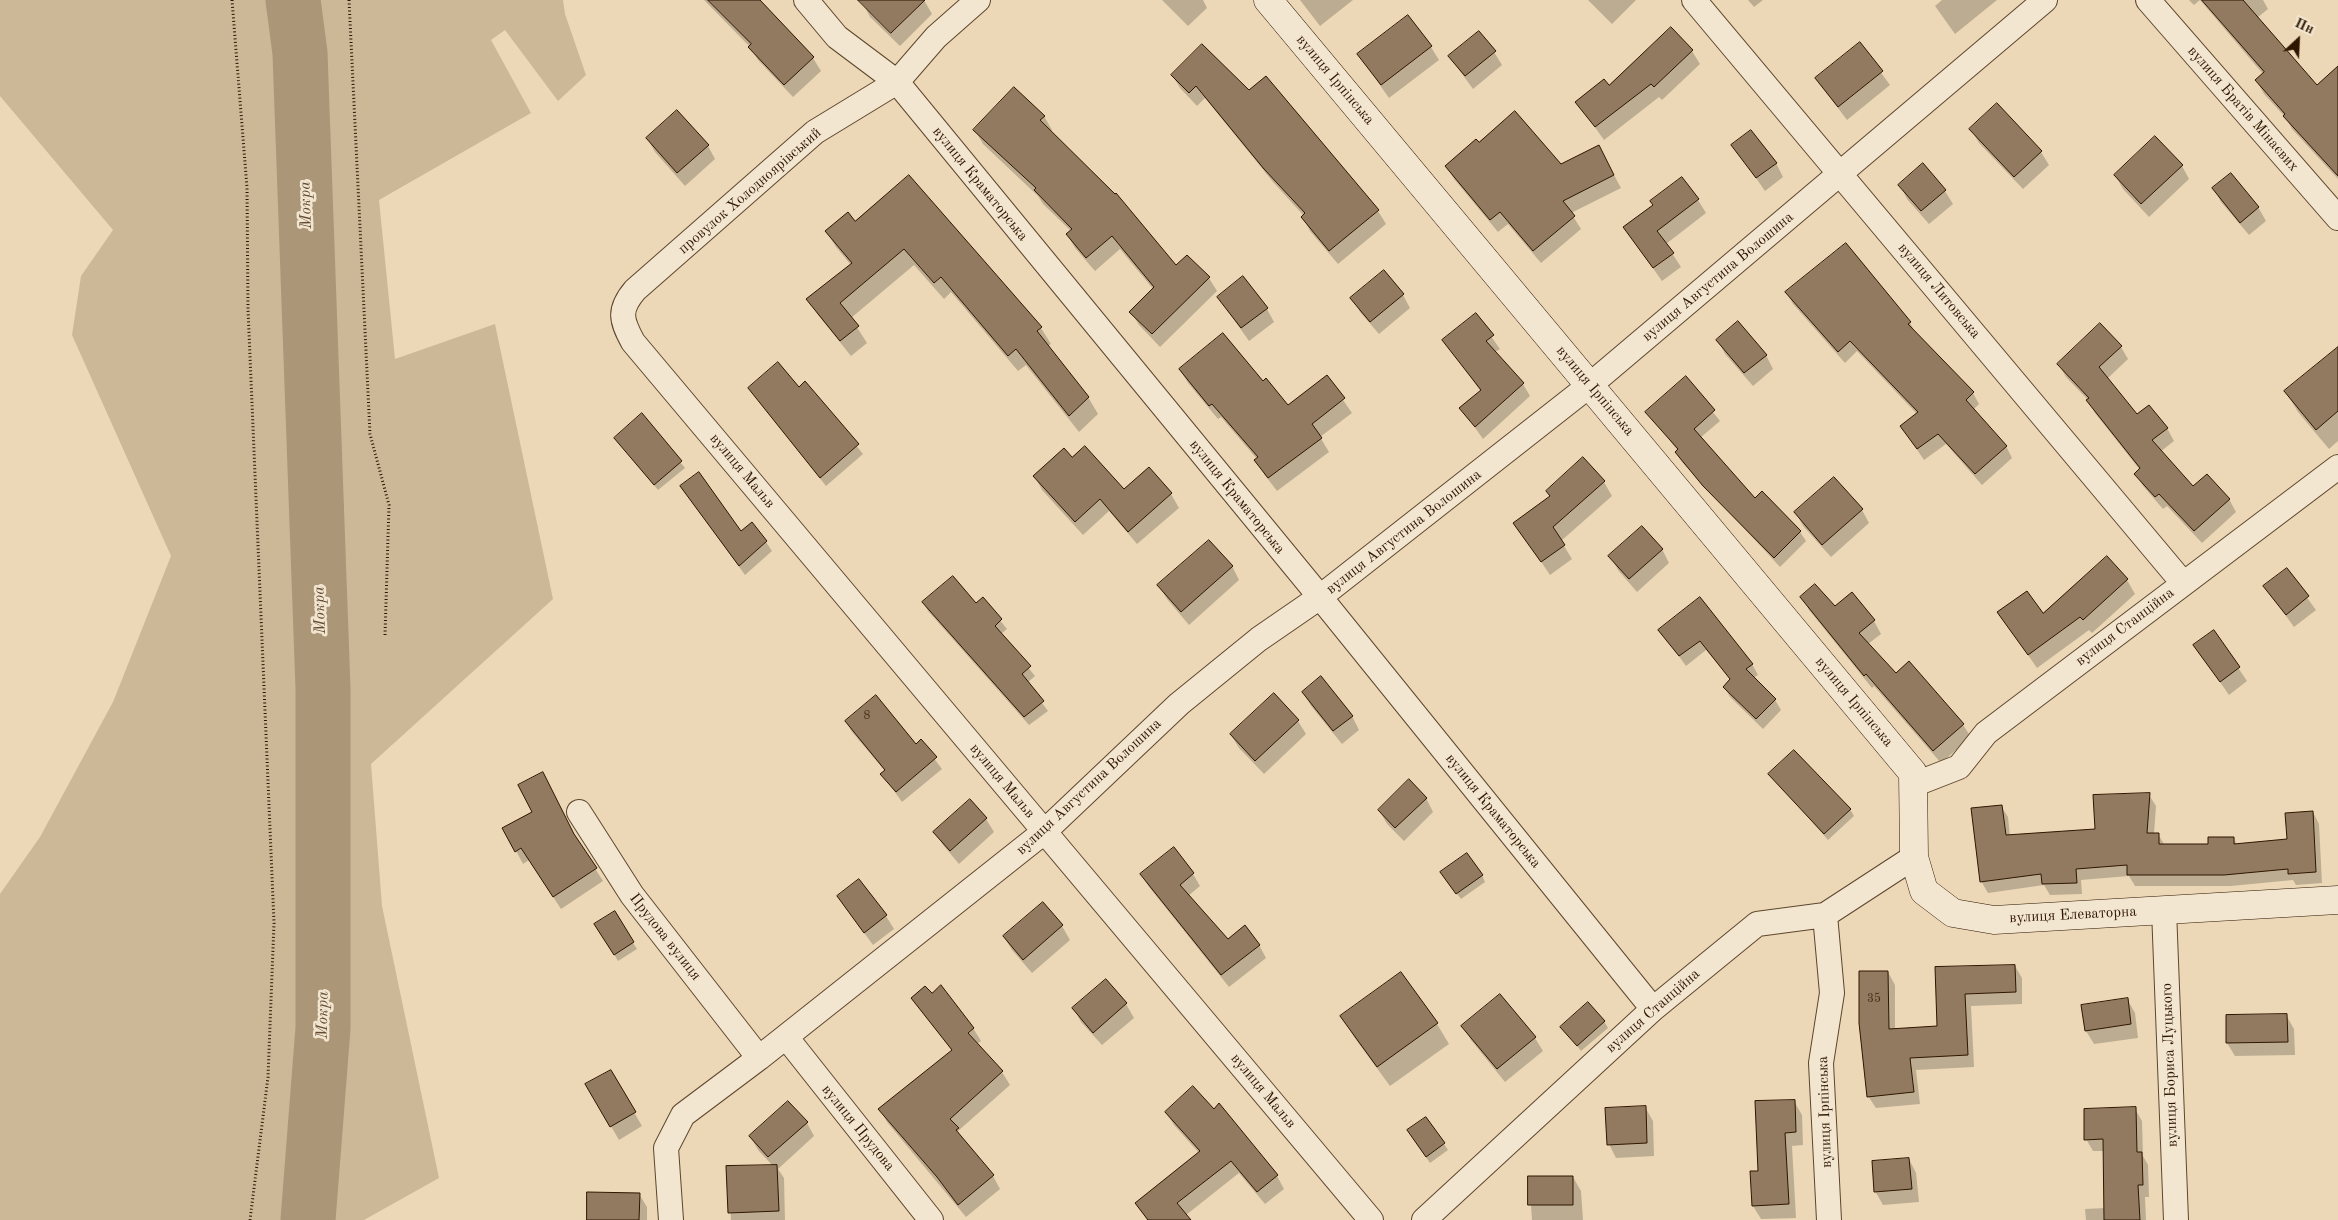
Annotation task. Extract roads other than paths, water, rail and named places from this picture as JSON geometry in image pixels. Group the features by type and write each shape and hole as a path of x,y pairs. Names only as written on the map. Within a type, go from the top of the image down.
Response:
{"street":[{"name":"вулиця Краматорська","path":"806,0 837,37 897,82 1320,597 1653,1009"},
{"name":"провулок Холодноярівський","path":"633,342 624,326 622,314 626,301 635,290 815,132 897,82 936,38 978,0"},
{"name":"вулиця Ірпінська","path":"1268,0 1914,774 1913,785"},
{"name":"вулиця Литовська","path":"1694,0 2183,583"},
{"name":"вулиця Августина Волошина","path":"671,1220 666,1148 683,1115 786,1037 1044,832 1179,704 1258,639 1320,597 1590,385 2045,0"},
{"name":"вулиця Братів Мінаєвих","path":"2148,0 2338,218"},
{"name":"вулиця Мальв","path":"633,342 1371,1220"},
{"name":"вулиця Станційна","path":"1913,785 1960,767 1986,732 2338,467"},
{"name":"вулиця Елеваторна","path":"1913,785 1914,857 1924,891 1953,913 1994,920 2338,900"},
{"name":"Прудова вулиця","path":"579,812 632,896 759,1058"},
{"name":"вулиця Станційна","path":"1424,1220 1653,1009 1757,924 1825,915 1914,857"},
{"name":"вулиця Бориса Луцького","path":"2164,910 2176,1220"},
{"name":"вулиця Ірпінська","path":"1825,915 1832,993 1821,1063 1829,1220"},
{"name":"вулиця Прудова","path":"786,1037 931,1220"}],"waterway":[{"name":"Мокра","path":"293,0 300,53 323,689 323,1028 308,1220"}]}
